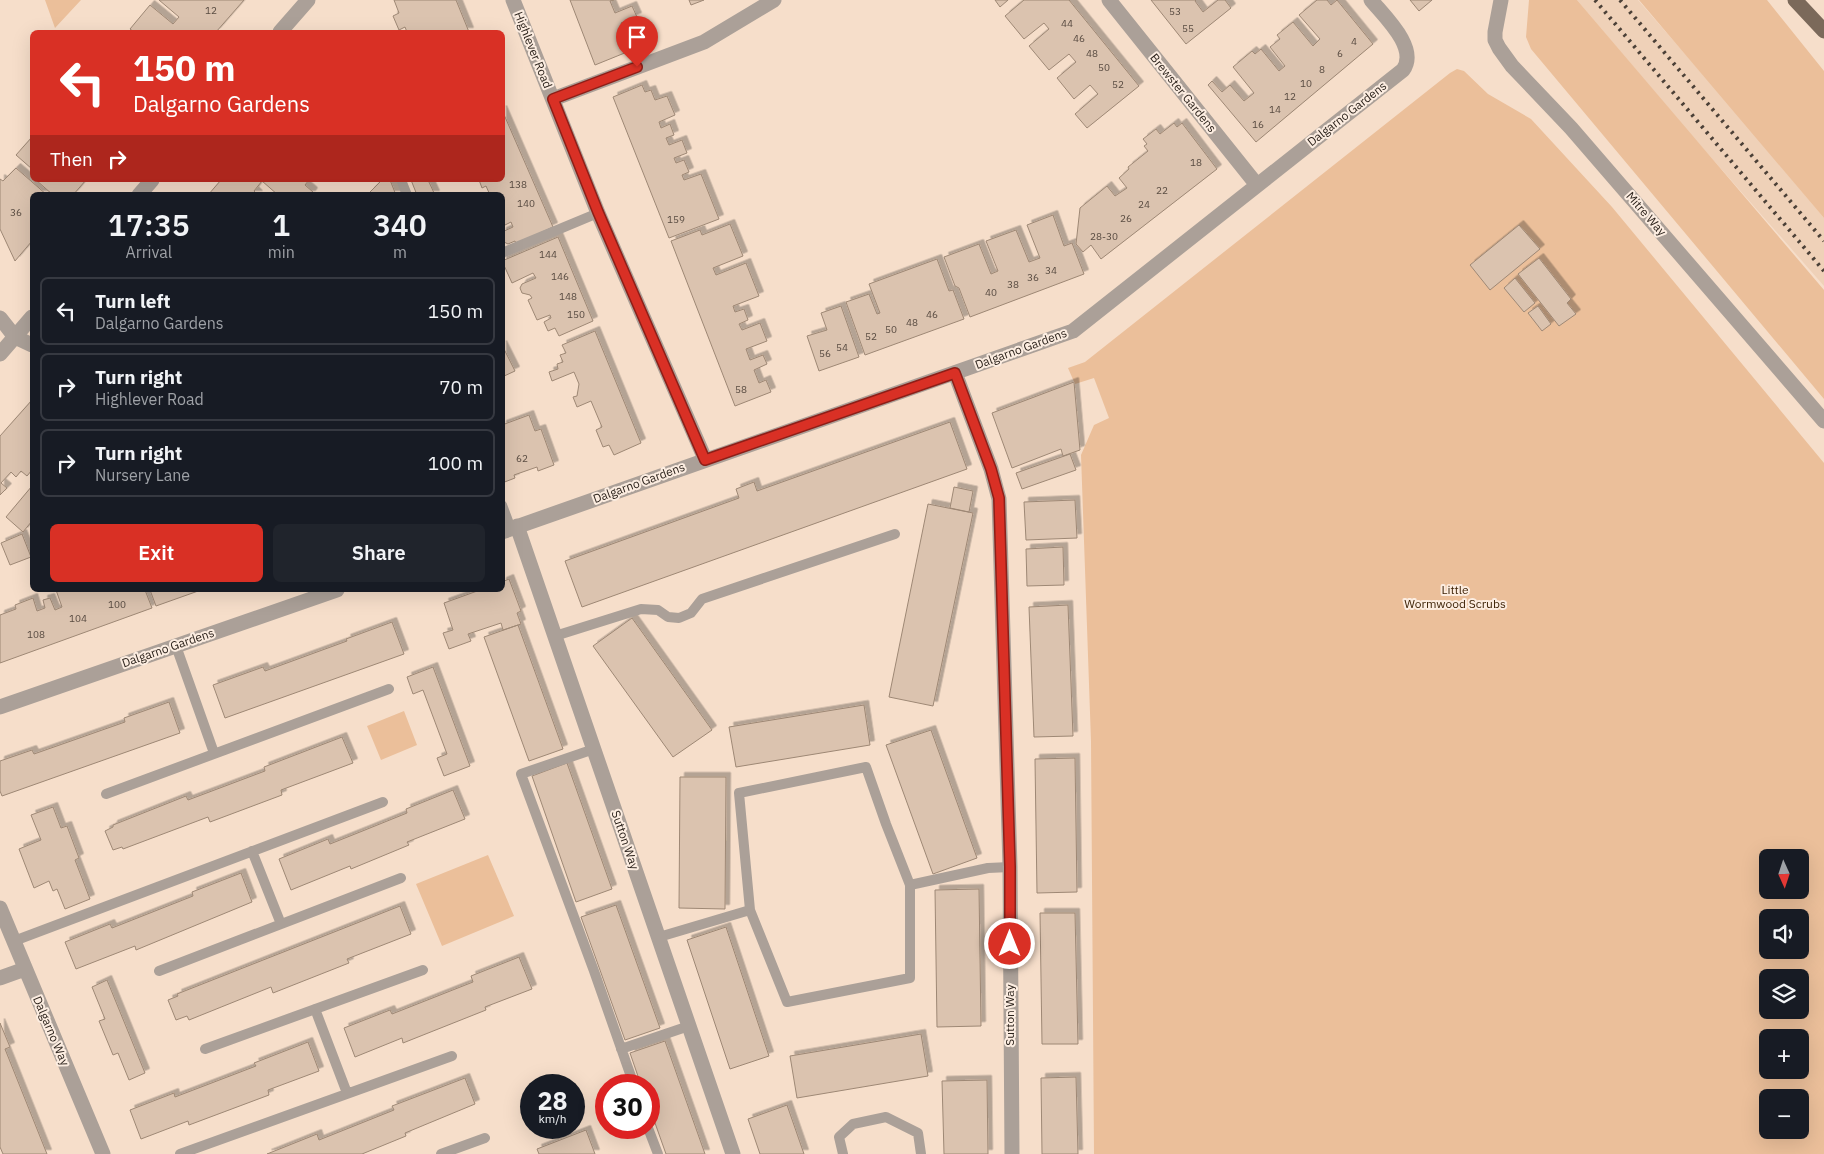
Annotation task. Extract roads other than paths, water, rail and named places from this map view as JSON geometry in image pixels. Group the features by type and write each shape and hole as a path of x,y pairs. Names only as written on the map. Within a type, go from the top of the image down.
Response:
{"main road":[{"path":"1795,0 1824,31"}],"street":[{"path":"282,30 308,0"},
{"name":"Highlever Road","path":"512,0 598,212 705,460"},
{"path":"553,99 704,42 774,0"},
{"name":"Brewster Gardens","path":"1109,0 1257,185"},
{"name":"Dalgarno Gardens","path":"510,529 1073,331 1403,70 1407,65 1408,57 1402,38 1371,0"},
{"name":"Mitre Way","path":"1501,0 1495,40 1503,54 1571,128 1824,420"},
{"path":"142,192 150,182"},
{"path":"0,318 15,338 30,344"},
{"path":"0,354 30,319"},
{"name":"Sutton Way","path":"955,373 991,469 999,498 1010,867 1012,1154"},
{"name":"Sutton Way","path":"510,529 555,636 733,1154"},
{"name":"Dalgarno Gardens","path":"0,707 331,592"},
{"name":"Dalgarno Way","path":"0,908 103,1154"},
{"path":"0,978 25,969"}],"lane":[{"path":"505,252 598,212"},
{"path":"505,514 510,529"},
{"path":"555,636 641,609 658,610 668,617 679,618 691,613 702,599 895,534"},
{"path":"176,646 214,753"},
{"path":"106,794 389,689"},
{"path":"594,749 521,774 630,1074"},
{"path":"866,767 910,884 910,978 787,1002 750,910 739,793 866,767"},
{"path":"14,941 383,802"},
{"path":"252,851 281,924"},
{"path":"910,884 988,868 1010,867"},
{"path":"159,971 401,878"},
{"path":"659,937 750,910"},
{"path":"205,1049 422,970"},
{"path":"315,1009 347,1094"},
{"path":"621,1049 689,1026"},
{"path":"180,1154 452,1056"},
{"path":"843,1154 839,1137 853,1124 886,1117 918,1133 921,1154"},
{"path":"441,1154 485,1138"},
{"path":"652,1139 658,1154"}],"railway":[{"path":"1595,0 1824,271"},
{"path":"1620,0 1824,241"}],"park label":[{"name":"Little Wormwood Scrubs","path":"1455,597"}]}
